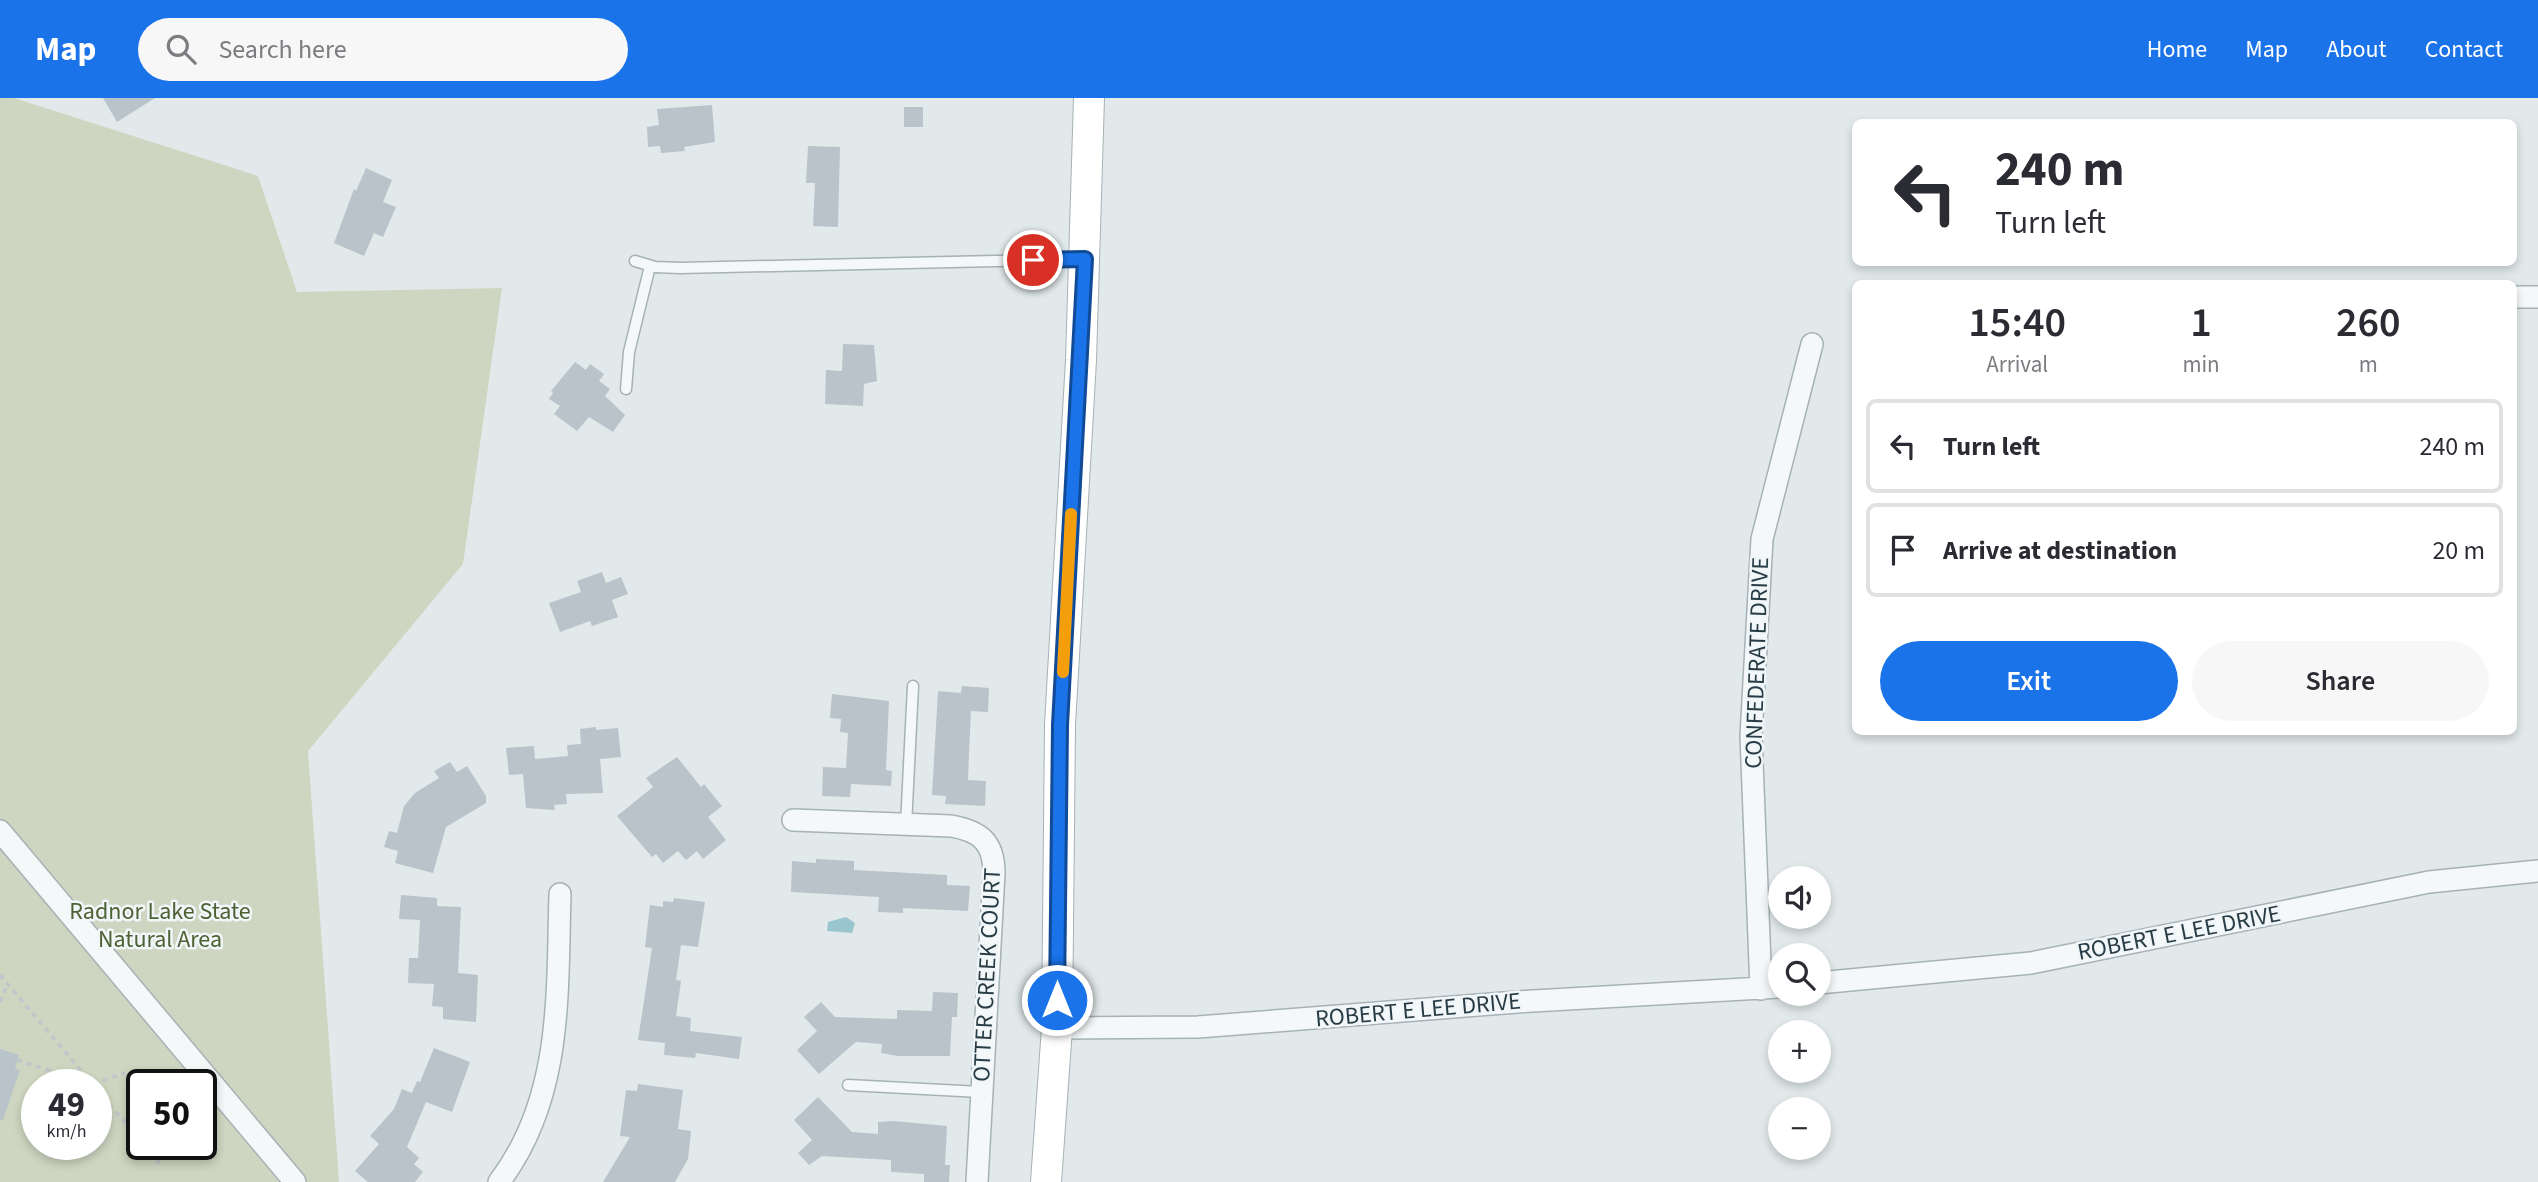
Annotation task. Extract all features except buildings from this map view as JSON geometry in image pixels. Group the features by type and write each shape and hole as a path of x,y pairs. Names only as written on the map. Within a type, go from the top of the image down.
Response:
{"main road":[{"path":"1046,1182 1057,1028 1060,725 1085,259 1089,98"}],"street":[{"path":"2517,298 2538,297"},
{"name":"CONFEDERATE DRIVE","path":"1768,950 1751,736 1762,539 1812,344"},
{"name":"OTTER CREEK COURT","path":"793,820 965,828 984,837 991,848 993,873 977,1182"},
{"path":"0,831 295,1182"},
{"name":"ROBERT E LEE DRIVE","path":"1831,983 2031,963 2429,882 2538,872"},
{"path":"499,1182 531,1132 551,1066 556,1014 560,894"},
{"name":"ROBERT E LEE DRIVE","path":"1057,1028 1207,1027 1517,1002 1768,988"}],"lane":[{"path":"635,261 650,266 680,268 1085,259"},
{"path":"626,388 629,352 650,266"},
{"path":"906,825 914,686"},
{"path":"848,1085 981,1092"}],"path":[{"path":"0,975 79,1069"},
{"path":"0,1000 7,984"},
{"path":"17,1060 44,1069"},
{"path":"112,1078 125,1073"},
{"path":"112,1107 126,1123"},
{"path":"157,1160 160,1164"}],"green space":[{"name":"Radnor Lake State Natural Area","path":"0,98 14,98 258,176 297,292 502,288 463,564 308,751 339,1182 0,1182"}],"water":[{"path":"846,917 855,923 852,933 827,931 828,922"}],"slow traffic":[{"path":"1063,672 1071,514"}],"route":[{"path":"1033,260 1085,259 1060,725 1057,1000"}]}
